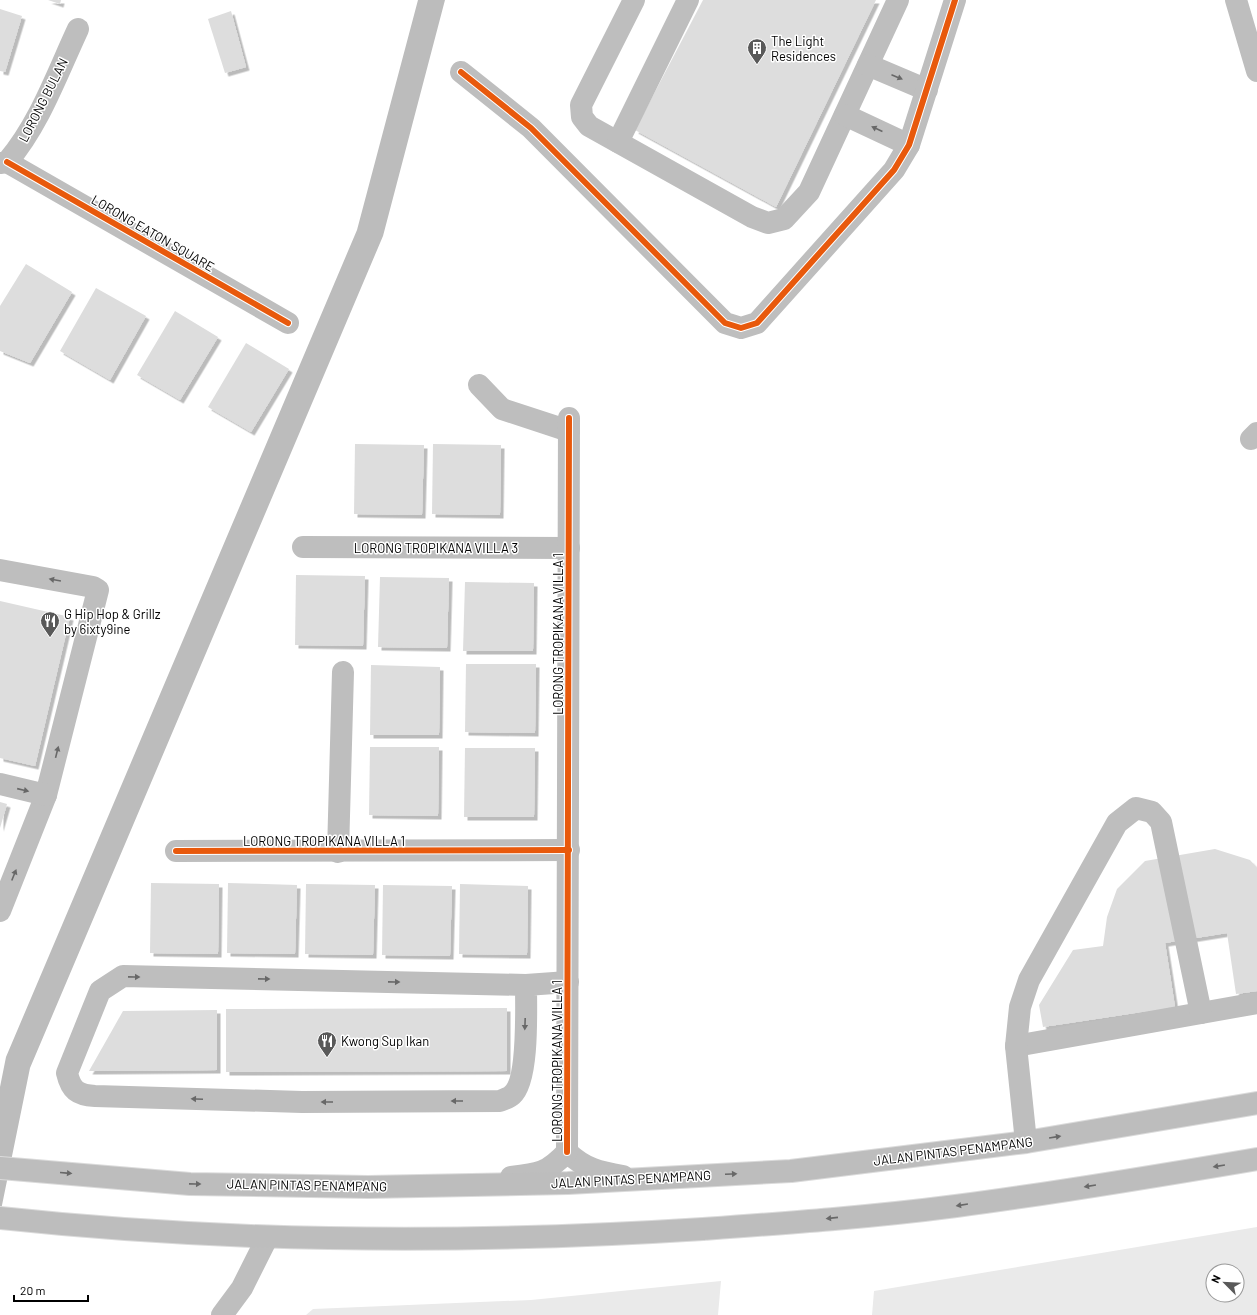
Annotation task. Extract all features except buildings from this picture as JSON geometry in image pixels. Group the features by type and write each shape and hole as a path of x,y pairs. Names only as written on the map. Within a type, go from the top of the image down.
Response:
{"main road":[{"name":"JALAN PINTAS PENAMPANG","path":"0,1168 190,1184 368,1187 643,1179 791,1171 1026,1142 1257,1103"},
{"path":"10,1219 267,1238 500,1238 606,1235 778,1224 954,1206 1257,1159"}],"street":[{"path":"634,0 581,105 582,117 589,126 752,217 768,223 784,218 809,192 898,0"},
{"path":"618,142 688,0"},
{"path":"461,72 531,128 725,323 742,328 757,323 894,170 909,145 955,0"},
{"path":"1236,0 1257,71"},
{"name":"LORONG BULAN","path":"3,163 18,150 32,126 78,29"},
{"path":"868,65 927,90"},
{"path":"844,115 909,145"},
{"name":"LORONG EATON SQUARE","path":"3,163 288,323"},
{"name":"LORONG TROPIKANA VILLA 1","path":"479,385 502,409 569,425 567,1152"},
{"name":"LORONG TROPIKANA VILLA 3","path":"303,547 569,548"},
{"path":"0,570 93,586 98,590 46,795 0,911"},
{"path":"338,852 343,672"},
{"path":"0,784 46,795"},
{"path":"1026,1142 1016,1046 1020,1007 1029,980 1117,823 1125,815 1136,808 1152,812 1161,822 1201,1013"},
{"name":"LORONG TROPIKANA VILLA 1","path":"176,851 338,852 568,850"},
{"path":"526,985 524,1067 519,1083 512,1095 500,1101 302,1102 83,1096 75,1091 69,1083 67,1073 100,991 123,976 526,985 568,982"},
{"path":"1016,1046 1257,1003"},
{"path":"423,1186 538,1174 555,1164 567,1152 578,1163 599,1172 643,1179"},
{"path":"222,1315 242,1288 267,1238"}],"shaded area":[{"path":"418,0 445,0 383,236 30,1068 0,1215 0,1087 6,1057 357,230"},
{"path":"1257,1227 1257,1315 872,1315 874,1291"},
{"path":"721,1281 718,1315 306,1315 313,1309 531,1300"}],"cycle path":[{"path":"461,72 531,128 725,323 741,328 757,323 894,170 909,145 955,0"},
{"path":"7,162 288,323"},
{"path":"567,1152 569,418"},
{"path":"176,851 569,850"}],"place":[{"name":"The Light Residences","path":"757,65"},
{"name":"G Hip Hop & Grillz by 6ixty9ine","path":"50,638"},
{"name":"Kwong Sup Ikan","path":"327,1058"}]}
